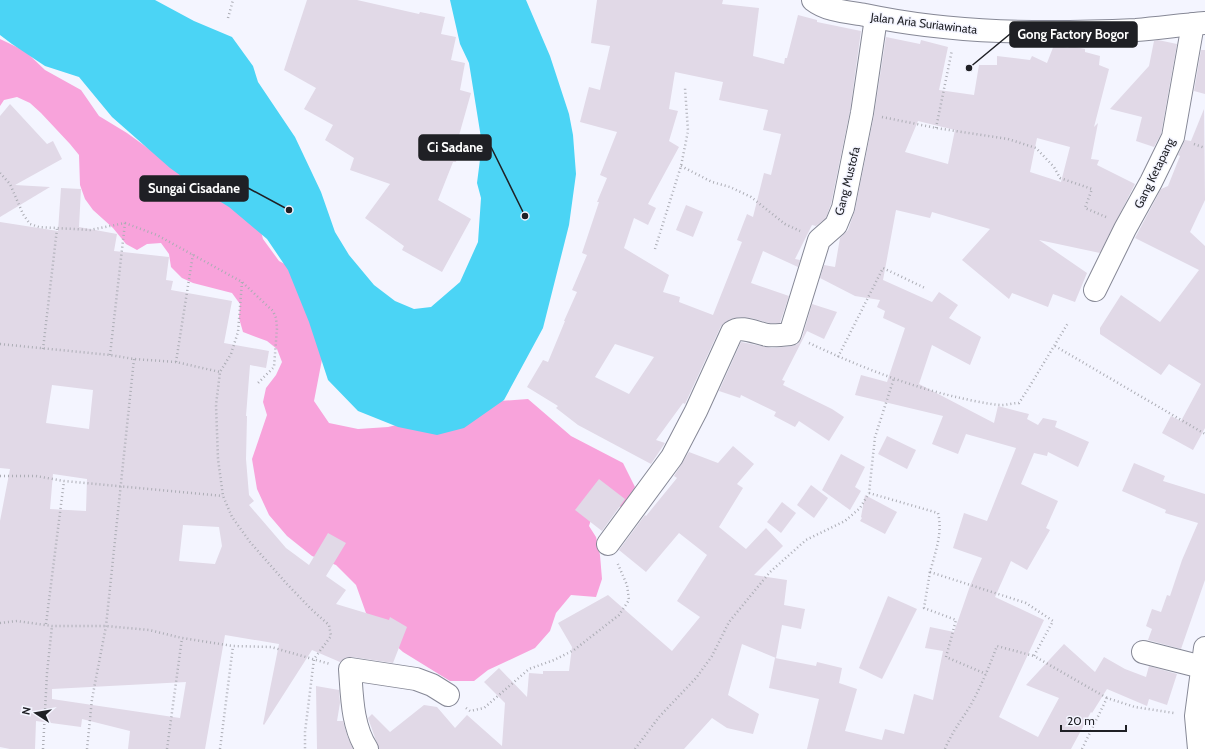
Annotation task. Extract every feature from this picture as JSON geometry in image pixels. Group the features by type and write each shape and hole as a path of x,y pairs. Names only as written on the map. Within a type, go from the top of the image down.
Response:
{"main road":[{"name":"Jalan Aria Suriawinata","path":"813,0 829,8 876,18 956,29 1087,32 1199,23"},
{"name":"Gang Mustofa","path":"819,240 836,225 843,208 862,113 876,18"},
{"name":"Gang Ketapang","path":"1095,290 1173,137 1199,23"},
{"path":"608,544 672,457 696,410 732,332 736,329 742,329 765,335 790,334 819,240"},
{"path":"1143,652 1204,654 1196,716 1201,744"},
{"path":"367,749 360,739 356,723 352,704 350,669 416,679 432,685 448,695"}],"path":[{"path":"228,18 233,0"},
{"path":"936,128 956,29"},
{"path":"655,249 681,166 688,130 685,88"},
{"path":"862,113 936,128 1008,138 1036,148 1054,167 1060,178 1092,189 1085,208 1108,218 1125,229"},
{"path":"681,166 712,182 730,187 751,197 785,224 819,240"},
{"path":"0,173 10,184 23,214 30,224 39,227 57,229 90,230 125,223 157,235 194,254 242,282 273,311 276,318 277,328 274,366 258,383"},
{"path":"110,355 125,223"},
{"path":"43,349 57,229"},
{"path":"176,362 194,254"},
{"path":"838,357 883,268 925,288"},
{"path":"242,282 238,332 231,354 220,372 216,405 216,431 223,496 232,517 250,542 306,604 329,626 331,636 314,659 305,732 305,749"},
{"path":"790,334 838,357 934,392 1002,405 1019,402 1068,324"},
{"path":"0,344 110,355 134,359 176,362 220,372"},
{"path":"1054,346 1205,434"},
{"path":"87,749 92,699 106,626 122,486 134,359"},
{"path":"635,749 659,717 696,678 712,656 729,622 770,572 806,540 845,521 860,508 869,492 875,437 894,378"},
{"path":"0,476 36,476 64,481 223,496"},
{"path":"46,624 64,481"},
{"path":"869,492 938,513 941,524 939,539 930,572 924,608 956,620 946,657 986,674"},
{"path":"448,695 470,711 484,708 528,669 554,660 574,650 619,615 629,600 627,585 608,544"},
{"path":"930,572 1026,604 1053,621 1034,656"},
{"path":"0,623 18,621 52,626 106,626 148,630 182,638 233,646 270,647 350,669"},
{"path":"43,749 46,681 52,626"},
{"path":"167,749 182,638"},
{"path":"220,749 233,646"},
{"path":"945,749 950,737 969,708 986,674 997,646 1034,656 1108,698 1135,707 1196,716"},
{"path":"1082,749 1108,698"}],"shaded area":[{"path":"0,39 25,51 45,70 81,90 99,116 127,133 149,149 213,179 256,212 263,239 279,261 304,274 324,349 314,401 329,423 358,429 388,427 499,401 528,399 571,436 623,463 635,487 622,507 597,501 589,526 596,537 600,555 602,579 596,597 571,595 556,613 550,631 535,648 488,670 474,681 450,681 403,652 384,635 366,613 356,585 336,565 312,556 287,536 269,515 257,489 252,459 267,415 263,402 266,388 276,375 282,362 277,349 267,341 243,332 239,318 240,304 232,293 193,283 182,278 171,267 169,254 161,243 147,244 137,250 126,244 113,228 93,210 85,199 80,185 79,155 30,103 17,97 4,100 0,106"}],"water":[{"path":"0,0 155,0 194,21 232,37 253,66 258,82 295,137 321,192 335,232 349,255 374,285 395,301 414,309 431,307 460,282 478,242 481,198 477,183 482,144 469,63 460,44 450,0 526,0 550,56 569,114 573,135 576,174 569,225 543,328 504,400 464,428 437,435 398,427 358,411 328,380 309,322 288,270 267,239 229,207 198,188 170,168 112,117 79,77 45,66 0,35"}],"building":[{"path":"307,0 357,0 419,14 420,12 445,17 441,34 456,37 451,60 465,63 460,90 471,93 458,139 461,140 456,162 453,162 438,200 471,219 442,272 402,250 404,246 365,218 390,184 350,170 354,158 325,140 333,125 304,109 316,88 284,70"},
{"path":"597,0 723,0 722,4 759,8 753,56 784,64 785,58 787,58 798,15 817,20 817,22 861,31 850,111 831,204 826,218 816,226 812,225 795,259 800,260 798,267 763,251 751,283 789,296 780,323 769,323 751,318 740,317 730,319 721,326 685,404 683,403 656,440 665,443 651,464 578,425 556,408 558,406 527,387 543,360 548,362 577,292 572,290 587,255 582,253 599,202 597,202 607,178 600,175 617,132 580,122 589,87 600,90 610,46 591,43","holes":["675,72 723,82 719,100 768,110 763,130 781,134 771,175 764,173 753,217 747,214 737,240 742,242 713,315 679,302 680,297 663,292 669,275 624,248 634,218 648,225 656,208 648,204 679,147 669,141 678,111 669,109","615,344 654,357 629,394 595,377"]},
{"path":"886,37 920,44 921,40 948,47 939,90 974,95 979,65 997,65 997,56 1030,60 1032,56 1047,63 1054,45 1085,49 1085,52 1100,56 1099,65 1109,69 1094,127 1098,123 1091,159 1099,160 1097,165 1135,184 1100,253 1039,240 1087,273 1075,302 1053,294 1048,307 1012,293 1009,299 962,260 990,229 932,212 930,218 896,210 883,280 932,302 939,292 958,305 949,318 981,337 970,365 932,345 919,384 994,423 998,406 1029,414 1027,419 1038,425 1043,418 1057,421 1055,427 1089,442 1078,467 1048,452 1047,456 1034,453 1021,484 1058,501 1046,528 1050,530 1027,570 1011,561 995,597 1044,620 999,717 1038,737 1059,698 1026,685 1064,644 1095,672 1104,657 1125,669 1146,677 1149,666 1177,674 1167,705 1149,699 1147,706 1107,689 1092,713 1091,712 1071,749 807,749 819,699 769,688 775,658 816,666 817,662 842,668 839,683 857,689 845,731 882,740 885,729 904,734 914,694 933,700 943,651 925,648 930,627 954,632 970,586 982,558 953,548 964,513 987,521 1016,448 966,434 958,454 932,444 943,416 855,395 861,375 887,382 905,328 883,318 885,311 877,307 880,300 855,296 820,278 824,265 835,267 840,238 848,230 855,210 874,115","holes":["918,121 955,130 948,164 905,152","1037,138 1070,147 1061,182 1030,172"]},
{"path":"1158,40 1177,44 1161,134 1154,147 1136,141 1142,117 1110,109 1149,66 1154,41"},
{"path":"1201,50 1205,50 1205,94 1194,91"},
{"path":"10,104 47,144 53,141 62,159 15,185 50,187 0,217 0,116"},
{"path":"1204,109 1205,200 1190,232 1205,246 1205,428 1193,450 1162,433 1171,416 1181,421 1201,384 1169,364 1161,375 1100,334 1100,328 1121,295 1160,322 1199,270 1135,238 1161,189 1168,186 1180,156 1178,155 1185,140 1191,141"},
{"path":"61,188 81,189 79,227 117,234 114,251 169,257 166,280 173,281 171,290 232,301 224,343 269,351 266,368 250,365 246,416 246,459 249,495 254,501 249,505 286,548 309,565 328,533 346,543 326,576 346,590 336,604 389,620 390,617 407,627 393,663 352,657 345,658 340,662 312,650 264,725 279,644 225,635 205,749 128,749 130,731 82,719 81,727 36,721 35,749 10,749 0,747 0,521 10,469 0,468 0,222 58,231","holes":["52,385 93,390 89,429 46,423","53,474 87,479 86,511 50,509","183,525 219,527 222,546 215,564 179,561","186,682 180,718 52,699 52,689"]},
{"path":"686,205 703,212 693,237 676,230"},
{"path":"812,304 837,312 824,339 807,331 782,380 785,381 783,385 832,409 844,417 829,441 799,421 795,427 774,416 776,412 741,395 740,398 719,391 741,342 772,348 798,344 802,338"},
{"path":"887,436 916,450 907,469 878,454"},
{"path":"733,446 754,464 737,484 743,488 719,527 746,549 766,528 783,546 754,575 787,580 784,605 805,609 801,629 782,625 776,658 742,644 728,695 759,714 753,734 727,728 712,718 684,749 379,749 368,718 372,714 390,732 424,705 437,707 455,728 467,715 502,746 505,703 484,682 499,668 527,697 529,673 543,674 543,671 569,671 572,647 558,623 608,595 672,651 700,617 677,601 707,555 679,533 646,572 619,550 645,515 646,516 677,478 674,476 689,452 718,463"},
{"path":"841,454 865,467 855,487 861,491 850,510 822,490"},
{"path":"1134,463 1165,476 1163,481 1205,494 1205,580 1181,649 1148,640 1152,629 1146,626 1152,609 1161,612 1167,595 1170,596 1182,560 1198,523 1165,513 1166,510 1122,491"},
{"path":"599,479 625,499 602,531 575,510"},
{"path":"811,485 828,498 814,518 797,505"},
{"path":"865,495 897,512 885,534 860,521 862,518"},
{"path":"782,502 796,513 781,533 767,522"},
{"path":"888,596 917,609 882,679 859,668"},
{"path":"316,686 339,690 340,703 337,721 343,721 353,749 317,749"}],"place":[{"name":"Gong Factory Bogor","path":"969,68"},
{"name":"Sungai Cisadane","path":"289,210"},
{"name":"Ci Sadane","path":"525,216"}]}
